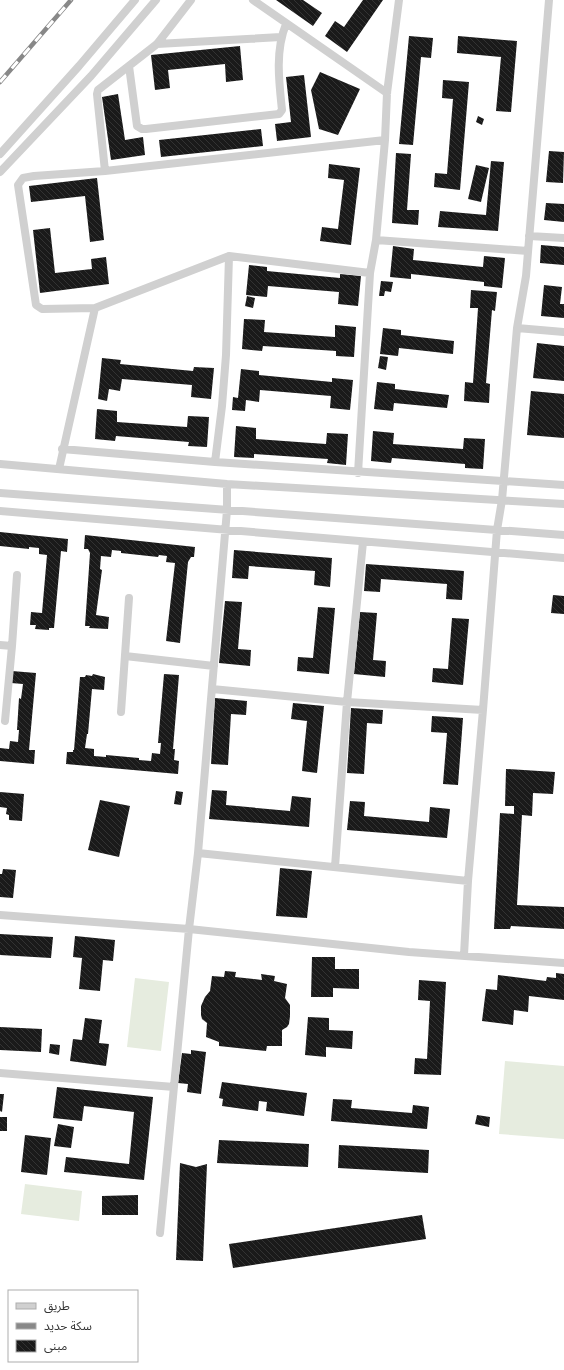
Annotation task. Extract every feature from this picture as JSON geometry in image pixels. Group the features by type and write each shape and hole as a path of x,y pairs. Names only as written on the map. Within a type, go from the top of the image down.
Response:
{"street":[{"path":"0,154 79,66 135,0"},
{"path":"0,172 91,76 156,0"},
{"path":"105,171 97,94 101,88 157,44 191,0"},
{"path":"253,0 387,93"},
{"path":"358,473 370,273 376,240 385,140 387,93 399,0"},
{"path":"464,955 468,881 495,552 502,500 517,328 526,276 549,0"},
{"path":"129,66 137,126 142,129 146,130 279,114 282,110 278,70 281,37 286,24"},
{"path":"157,44 281,37"},
{"path":"370,273 229,256 95,308 42,309 36,305 18,185 23,178 34,176 105,171 385,140"},
{"path":"529,236 564,238"},
{"path":"376,240 528,251"},
{"path":"215,462 226,362 229,256"},
{"path":"59,469 62,449 95,308"},
{"path":"517,328 564,332"},
{"path":"62,449 358,473 564,486"},
{"path":"0,464 227,484 564,504"},
{"path":"160,1233 189,929 198,853 227,510 227,484"},
{"path":"0,493 564,535"},
{"path":"0,511 564,558"},
{"path":"335,867 347,702 363,542"},
{"path":"5,721 17,575"},
{"path":"121,712 129,598"},
{"path":"0,645 12,646"},
{"path":"125,656 214,666"},
{"path":"212,689 347,702 483,710"},
{"path":"198,853 468,881"},
{"path":"0,915 189,929 409,952 564,963"},
{"path":"0,1073 174,1087"}],"shaded area":[{"path":"135,978 169,982 161,1051 127,1047"},
{"path":"505,1061 564,1066 564,1139 499,1134"},
{"path":"25,1184 82,1191 79,1221 21,1214"}],"building":[{"path":"276,0 303,0 322,13 313,26"},
{"path":"363,0 383,0 347,52 325,36 335,21 344,27"},
{"path":"409,36 433,38 431,58 421,57 413,145 399,144"},
{"path":"458,36 517,41 511,112 496,111 501,57 457,53"},
{"path":"240,46 243,80 226,82 225,64 168,70 170,88 155,90 151,55"},
{"path":"320,72 360,89 338,135 319,129 311,90"},
{"path":"304,75 311,137 277,141 275,124 291,122 286,77"},
{"path":"443,80 469,82 460,190 434,187 435,173 447,174 453,99 442,98"},
{"path":"118,94 125,140 143,137 145,155 111,160 102,97"},
{"path":"478,116 484,119 482,125 476,122"},
{"path":"261,129 263,146 161,157 159,140"},
{"path":"549,151 564,152 563,183 546,182"},
{"path":"396,153 411,154 407,210 419,210 418,225 392,223"},
{"path":"491,161 504,162 498,231 438,227 440,211 486,215"},
{"path":"329,164 360,168 351,245 320,241 322,227 338,229 344,180 328,178"},
{"path":"476,165 489,168 481,202 468,199"},
{"path":"97,178 104,240 90,242 85,196 31,202 29,186"},
{"path":"546,203 564,204 564,222 544,220"},
{"path":"50,228 55,273 92,269 91,259 106,257 109,284 40,293 33,230"},
{"path":"541,245 564,247 564,265 540,263"},
{"path":"393,246 414,249 413,260 483,267 484,256 505,258 502,288 484,286 484,282 411,274 411,279 390,277"},
{"path":"249,265 267,267 267,271 340,278 340,274 361,276 358,306 338,304 339,292 268,286 267,297 246,295"},
{"path":"381,281 393,282 391,292 385,291 384,296 379,296"},
{"path":"544,285 562,287 560,304 564,304 564,318 541,316"},
{"path":"471,290 497,292 495,311 492,310 486,383 490,384 489,403 464,401 465,382 473,383 478,308 470,308"},
{"path":"247,296 255,298 253,308 245,306"},
{"path":"244,319 265,320 264,332 335,337 335,325 356,327 354,357 336,356 336,351 263,346 262,351 242,349"},
{"path":"383,328 401,330 401,335 454,341 453,354 399,348 398,356 380,354"},
{"path":"537,343 564,346 564,381 533,378"},
{"path":"380,356 388,357 386,370 378,368"},
{"path":"102,358 121,360 120,364 193,371 194,367 214,368 211,399 191,397 192,385 122,379 120,391 109,389 107,401 98,399"},
{"path":"241,369 259,371 259,375 332,382 332,378 353,380 350,410 330,408 331,396 260,390 259,402 246,400 245,411 232,410 233,397 238,398"},
{"path":"377,382 395,384 395,389 449,395 447,408 394,403 393,411 374,409"},
{"path":"531,391 564,394 564,438 527,435"},
{"path":"97,409 117,411 117,422 187,427 188,416 209,417 207,447 188,446 189,442 116,436 115,441 95,439"},
{"path":"236,426 256,428 256,439 326,444 327,433 348,434 346,465 327,463 328,459 254,454 254,458 234,457"},
{"path":"373,431 394,433 393,444 463,449 464,438 485,439 483,469 465,468 465,464 392,458 391,463 371,461"},
{"path":"0,532 68,539 67,552 61,551 54,628 49,628 49,630 35,629 36,625 30,625 31,612 42,613 47,555 39,554 39,548 29,547 29,549 0,546"},
{"path":"85,535 195,547 194,557 191,557 188,562 180,643 166,641 175,563 166,562 167,556 159,555 158,557 121,553 121,551 112,550 111,557 101,556 100,569 102,570 96,615 109,617 108,629 89,628 90,626 85,626 90,553 88,549 84,549"},
{"path":"234,550 332,558 330,587 314,585 315,571 249,566 248,579 232,578"},
{"path":"366,564 464,571 462,600 446,599 447,584 381,579 380,592 364,591"},
{"path":"553,595 564,596 564,614 551,613"},
{"path":"225,601 242,602 238,649 251,650 250,666 219,663"},
{"path":"318,607 335,608 329,674 297,671 298,657 313,658"},
{"path":"360,612 377,613 373,660 386,661 385,677 354,674"},
{"path":"452,618 469,619 463,685 432,682 433,668 448,669"},
{"path":"12,671 36,673 29,750 35,750 34,764 0,761 0,748 9,749 10,741 18,742 19,730 17,730 19,698 21,699 23,684 11,683"},
{"path":"93,674 105,677 104,690 92,689 88,734 85,748 94,749 94,756 106,757 106,755 139,758 139,760 151,761 152,753 160,754 161,743 158,743 164,674 179,675 173,749 175,749 174,760 179,761 178,774 66,764 67,752 73,752 74,750 80,677 85,677 86,675 92,676"},
{"path":"215,698 247,701 246,715 231,714 228,765 211,764"},
{"path":"293,703 324,706 317,773 302,771 307,721 291,719"},
{"path":"351,708 383,710 382,724 367,723 364,774 347,773"},
{"path":"432,716 463,718 458,785 443,784 447,733 431,732"},
{"path":"506,769 555,772 553,794 533,793 532,816 522,815 517,905 564,907 564,929 511,926 510,929 494,929 500,813 514,814 514,806 505,806"},
{"path":"212,790 227,791 226,805 290,811 292,796 311,798 309,827 209,819"},
{"path":"176,791 183,792 181,805 174,804"},
{"path":"0,792 24,794 22,821 9,820 9,815 6,814 7,808 0,807"},
{"path":"100,800 130,806 119,857 88,850"},
{"path":"350,801 365,802 364,816 429,822 430,807 450,809 447,838 347,830"},
{"path":"280,868 312,871 307,918 276,916"},
{"path":"3,869 16,870 13,898 0,897 0,874 2,874"},
{"path":"0,934 53,937 51,958 0,955"},
{"path":"75,936 115,940 113,961 103,960 100,991 79,989 82,958 73,957"},
{"path":"312,957 335,957 335,969 359,969 359,989 333,988 333,997 311,997"},
{"path":"225,971 236,972 235,977 262,980 261,974 275,976 274,981 287,984 285,998 290,1005 290,1016 289,1024 282,1030 282,1046 267,1046 266,1051 219,1046 219,1042 206,1037 207,1023 202,1019 201,1006 205,997 210,991 212,976 224,977"},
{"path":"556,973 564,974 564,1000 529,996 528,1012 514,1010 513,1025 482,1021 486,989 497,990 498,975 546,981 547,977 556,978"},
{"path":"419,980 446,982 441,1075 414,1074 415,1058 427,1059 430,1001 418,1000"},
{"path":"308,1017 329,1018 329,1030 353,1031 352,1049 326,1047 326,1057 305,1055"},
{"path":"85,1018 102,1020 99,1043 109,1044 106,1066 70,1061 73,1039 82,1040"},
{"path":"0,1027 42,1029 41,1052 0,1050"},
{"path":"50,1044 60,1045 59,1055 49,1053"},
{"path":"191,1050 206,1052 201,1094 187,1092 188,1084 178,1083 182,1053 191,1054"},
{"path":"222,1082 307,1093 304,1116 266,1111 267,1102 259,1101 258,1111 222,1106 223,1099 219,1098"},
{"path":"57,1087 153,1097 144,1180 64,1172 66,1157 129,1164 134,1112 84,1106 82,1121 53,1118"},
{"path":"0,1094 4,1094 2,1112 0,1111"},
{"path":"333,1099 352,1100 351,1108 412,1113 413,1105 429,1107 427,1129 331,1121"},
{"path":"477,1115 490,1117 489,1127 475,1124"},
{"path":"0,1117 7,1117 7,1131 0,1131"},
{"path":"58,1124 74,1127 71,1148 54,1146"},
{"path":"25,1135 51,1138 47,1175 21,1172"},
{"path":"219,1140 309,1144 308,1167 217,1163"},
{"path":"339,1145 429,1150 428,1173 338,1168"},
{"path":"180,1163 196,1167 207,1164 203,1261 176,1260"},
{"path":"138,1195 138,1215 102,1215 102,1196"},
{"path":"422,1215 426,1239 233,1268 229,1244"}],"railway":[{"path":"0,82 71,0"}]}
